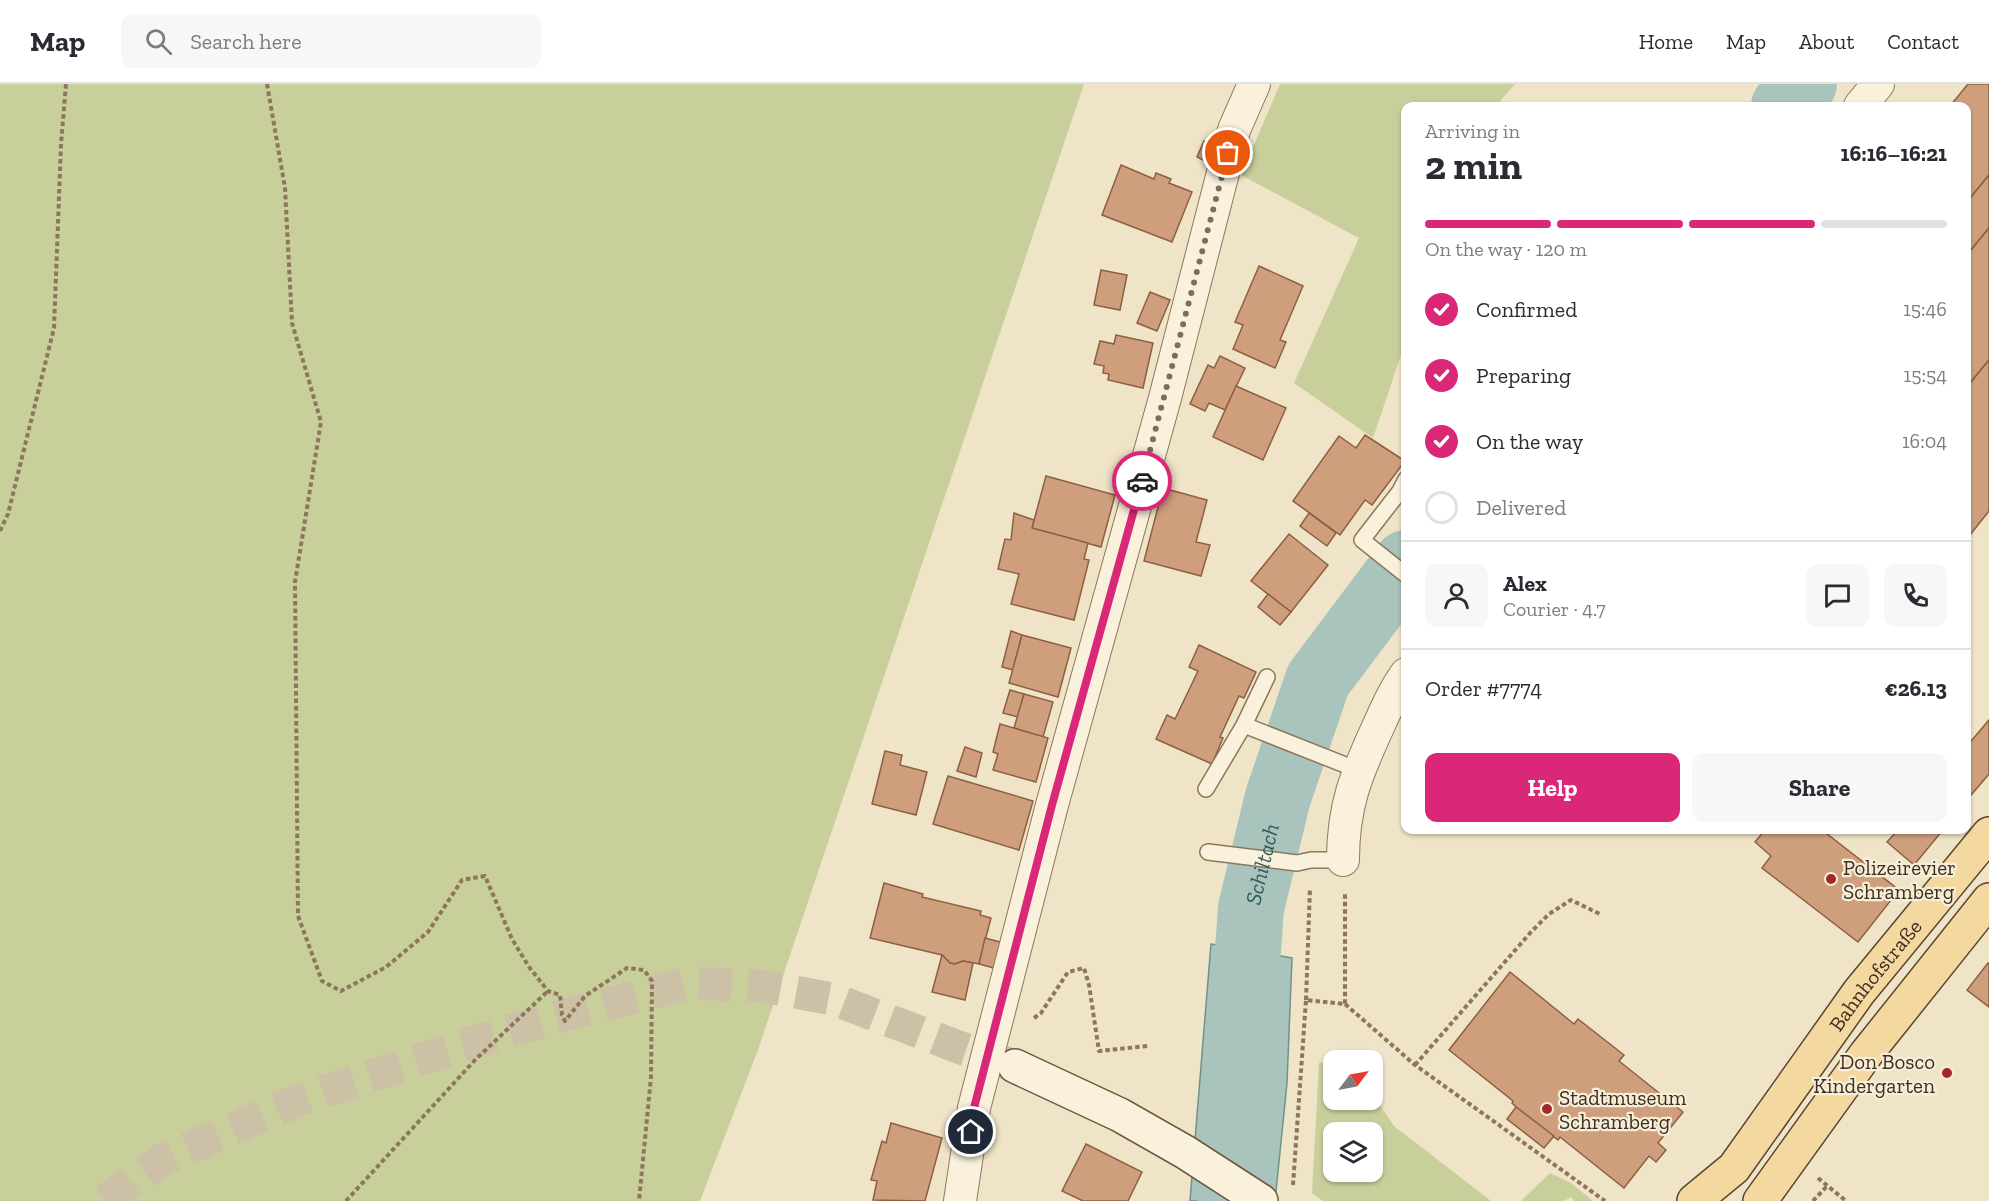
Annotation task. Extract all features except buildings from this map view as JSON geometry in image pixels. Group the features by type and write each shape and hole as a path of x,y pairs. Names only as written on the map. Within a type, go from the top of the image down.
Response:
{"main road":[{"name":"Bahnhofstraße","path":"1694,1201 1734,1168 1859,992 1989,834"},
{"name":"Bahnhofstraße","path":"1760,1201 1866,1054 1989,900"},
{"path":"1015,1065 1120,1115 1185,1152 1261,1201"}],"street":[{"path":"960,1201 974,1108 1052,805 1165,398 1233,130 1254,84"},
{"path":"1863,102 1878,84"},
{"path":"1343,860 1349,766 1401,680"}],"lane":[{"path":"1401,489 1362,540 1401,571"},
{"path":"1206,789 1244,725 1267,677"},
{"path":"1244,725 1349,766"},
{"path":"1208,852 1304,861 1343,860"}],"path":[{"path":"0,531 8,514 54,328 61,144 66,84"},
{"path":"267,84 285,188 292,323 321,422 295,582 298,916 322,981 342,991 386,967 428,932 462,880 485,876 512,939 529,967 548,990 560,995 564,1021 585,996 627,968 644,970 652,981 651,1077 639,1201"},
{"path":"1343,860 1346,912 1345,1004"},
{"path":"1292,1191 1306,1000 1304,861"},
{"path":"1415,1065 1531,932 1550,915 1571,900 1602,915"},
{"path":"998,1020 1013,1026 1026,1024 1041,1013 1068,972 1084,968 1089,985 1099,1051 1148,1046"},
{"path":"346,1201 475,1060 548,990"},
{"path":"1306,1000 1345,1004 1415,1065 1605,1201"},
{"path":"1813,1201 1827,1186"}],"green space":[{"path":"0,84 1084,84 759,1047 700,1201 0,1201"},
{"path":"1280,84 1515,84 1499,102 1401,102 1401,355 1373,438 1294,383 1359,238 1241,175"},
{"path":"1323,1062 1323,1110 1383,1110 1394,1126 1491,1201 1323,1201 1312,1193 1319,1063"},
{"path":"1550,1173 1571,1183 1593,1201 1574,1201 1571,1197 1564,1201 1521,1201"}],"water":[{"path":"1211,944 1292,958 1287,1083 1275,1201 1190,1201"}],"waterway":[{"name":"Schiltach","path":"1788,102 1804,84"},
{"name":"Schiltach","path":"1230,1201 1251,908 1278,797 1318,680 1401,570"}],"tunnel":[{"path":"105,1201 162,1160 296,1101 466,1044 550,1019 688,983 762,986 833,999 1015,1066"}],"way so far":[{"path":"1142,481 1228,153"}],"place":[{"name":"Polizeirevier Schramberg","path":"1831,879"},
{"name":"Don Bosco Kindergarten","path":"1947,1073"},
{"name":"Stadtmuseum Schramberg","path":"1547,1109"}],"route":[{"path":"971,1132 974,1108 1052,805 1142,481"}]}
